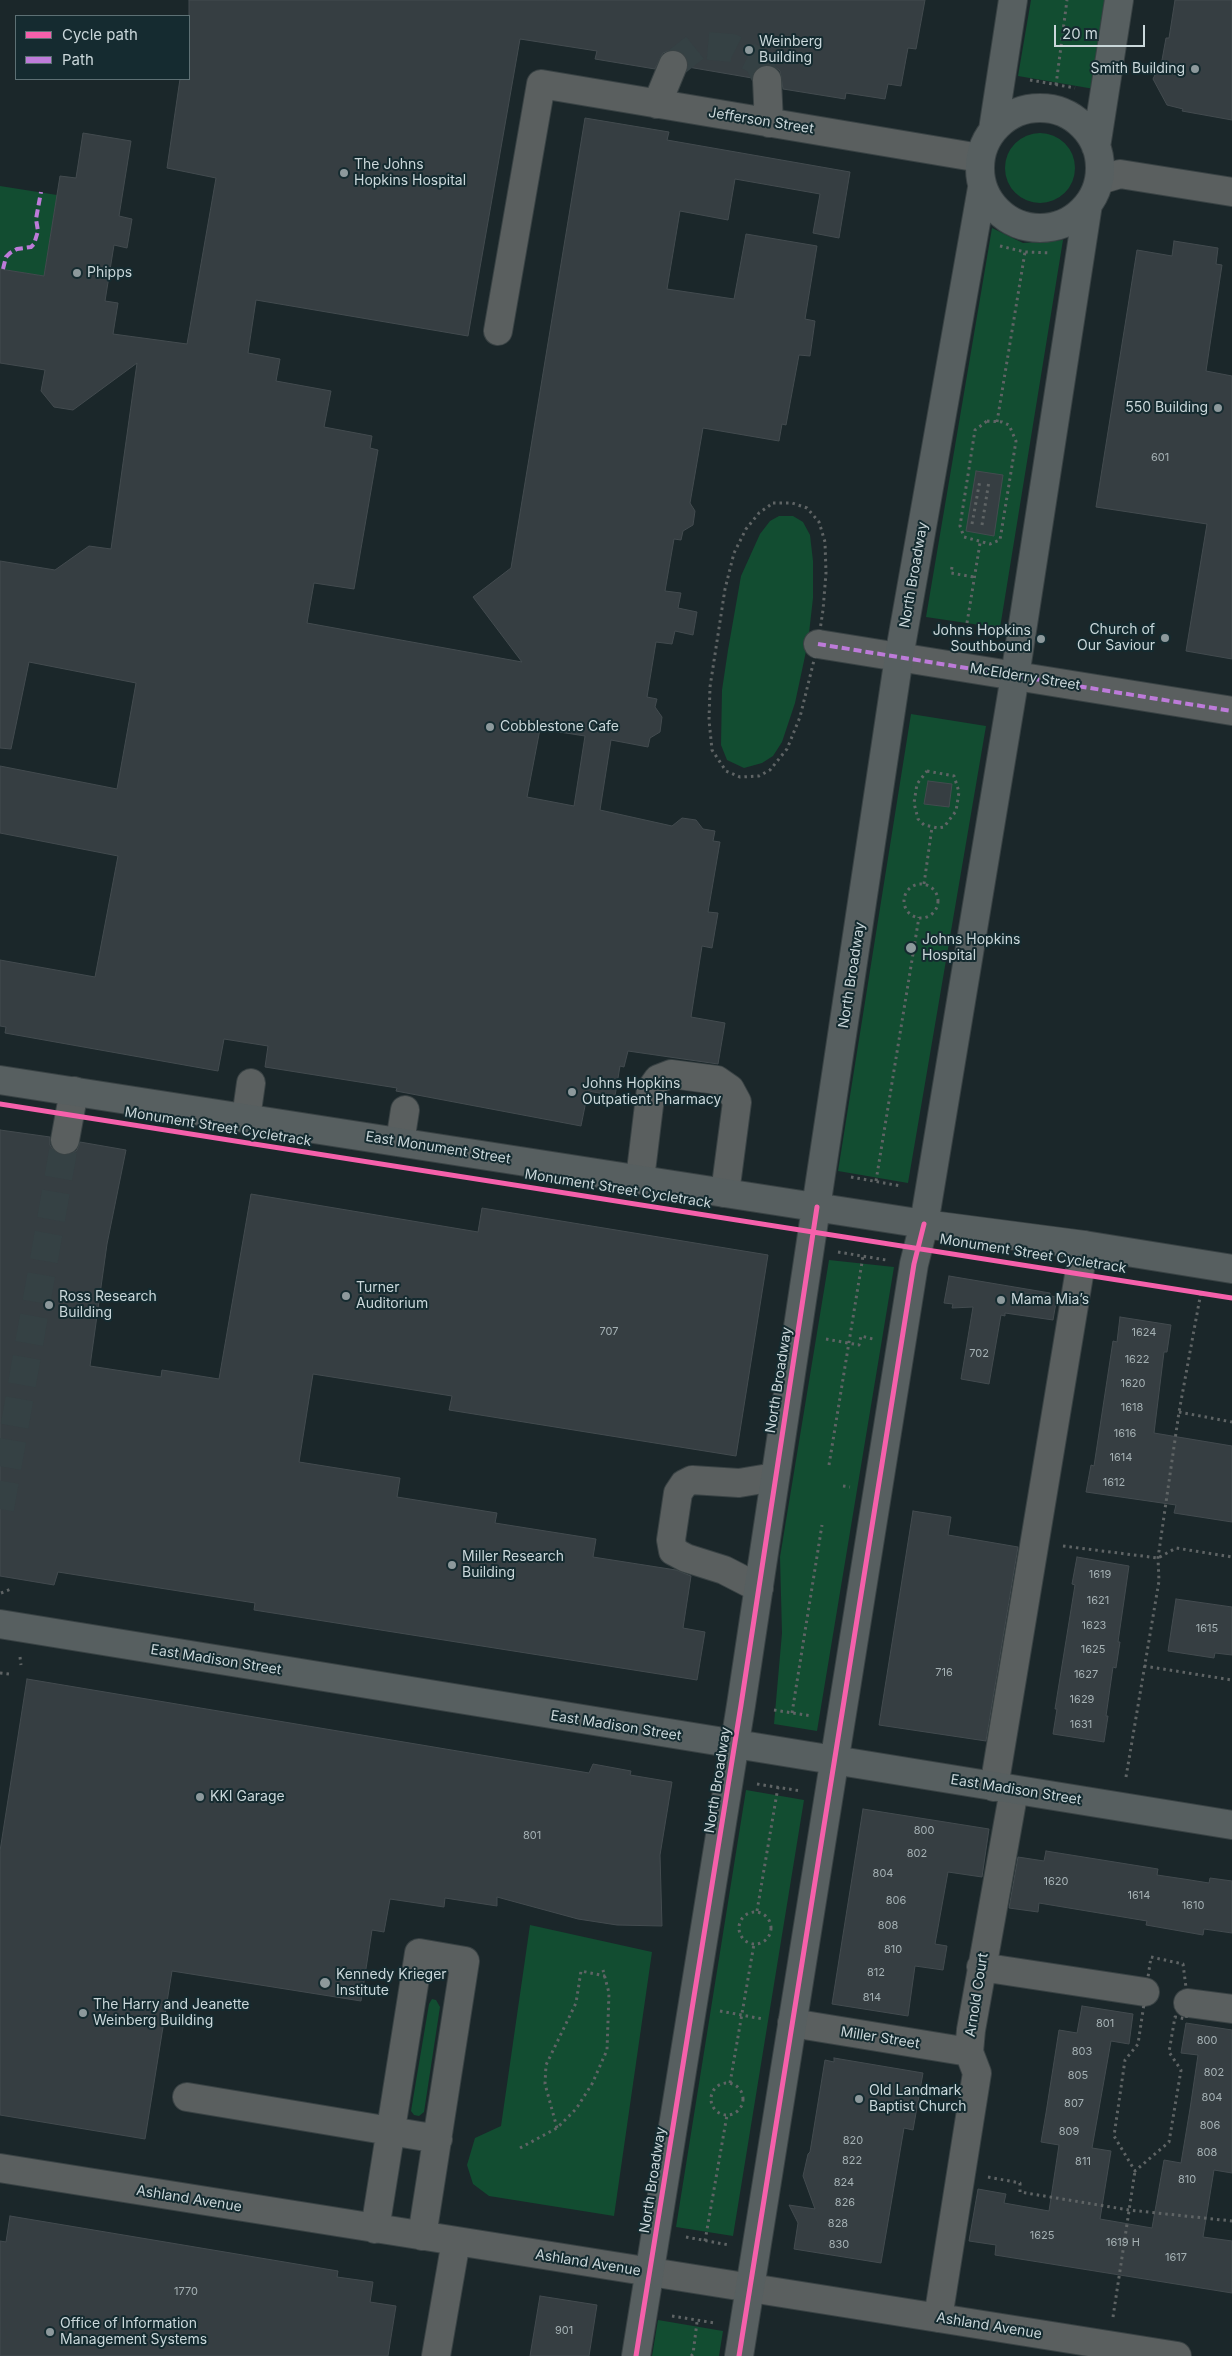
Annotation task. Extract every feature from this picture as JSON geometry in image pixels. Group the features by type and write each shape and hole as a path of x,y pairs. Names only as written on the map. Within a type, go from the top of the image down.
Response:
{"main road":[{"path":"993,130 1008,117 1028,109 1048,108 1067,114 1083,125 1096,147 1100,160 1100,180 1088,204 1081,213 1065,224 1046,229 1026,228 1008,220 997,211 982,188 980,158 993,130 1013,0"},
{"path":"1096,147 1119,0"},
{"name":"North Broadway","path":"636,2356 735,1745 900,657 982,188"},
{"path":"739,2356 834,1761 878,1502 914,1264 924,1224 1015,676 1088,204"},
{"name":"East Monument Street","path":"0,1080 924,1224 1084,1245 1219,1267"},
{"name":"East Madison Street","path":"0,1624 1232,1825"}],"street":[{"path":"657,104 673,64"},
{"path":"767,80 769,122"},
{"name":"Jefferson Street","path":"498,331 541,84 980,158"},
{"path":"1100,180 1120,174 1232,192"},
{"name":"McElderry Street","path":"818,644 1232,711"},
{"path":"640,1179 651,1089 658,1079 671,1074 717,1080 730,1089 737,1102 725,1193"},
{"path":"246,1118 251,1083"},
{"path":"65,1140 74,1091"},
{"path":"400,1142 405,1110"},
{"name":"Arnold Court","path":"938,2318 977,2074 969,2052 1036,1542 1084,1245"},
{"path":"758,1588 724,1570 686,1558 673,1551 671,1540 678,1493 684,1484 692,1480 739,1482 775,1477"},
{"path":"376,2229 419,1953 466,1960 422,2236"},
{"path":"981,1967 1145,1992"},
{"path":"1188,2003 1232,2009"},
{"name":"Miller Street","path":"792,2023 969,2052"},
{"path":"187,2097 438,2139"},
{"name":"Ashland Avenue","path":"0,2168 1177,2356"},
{"path":"436,2356 456,2242"}],"path":[{"path":"1056,85 1067,0"},
{"path":"1029,80 1080,89"},
{"path":"991,243 1025,252 1054,253"},
{"path":"997,422 1025,252"},
{"path":"987,422 997,422 1009,425 1016,441 1000,540 990,544 980,543 964,537 960,526 975,430 987,422"},
{"path":"972,524 980,480"},
{"path":"982,525 989,481"},
{"path":"773,503 792,503 807,508 819,522 825,542 826,573 818,644 800,717 787,749 770,770 758,776 740,777 726,771 712,750 709,720 710,686 725,589 734,553 746,529 759,513 773,503"},
{"path":"967,623 980,543"},
{"path":"952,567 952,573 974,577"},
{"path":"927,771 954,776 959,792 956,811 944,827 932,827 924,825 918,819 914,803 917,784 927,771"},
{"path":"924,884 932,827"},
{"path":"924,884 934,890 938,901 930,915 919,917 909,913 904,898 906,893 914,886 924,884"},
{"path":"876,1181 919,917"},
{"path":"848,1176 904,1186"},
{"path":"830,1250 890,1260"},
{"path":"829,1464 863,1256"},
{"path":"1121,1808 1158,1582 1158,1558 1179,1412 1201,1293 1219,1267"},
{"path":"1192,1292 1209,1294"},
{"path":"822,1338 859,1345 861,1336 882,1340"},
{"path":"1179,1412 1232,1422"},
{"path":"792,1713 822,1526"},
{"path":"1036,1542 1158,1558 1176,1548 1232,1557"},
{"path":"1,1593 11,1589"},
{"path":"1144,1666 1232,1680"},
{"path":"0,1672 9,1674"},
{"path":"774,1710 817,1717"},
{"path":"755,1784 810,1793"},
{"path":"757,1912 778,1787"},
{"path":"757,1912 765,1915 771,1928 768,1938 754,1944 749,1943 740,1935 739,1925 744,1915 757,1912"},
{"path":"730,2084 754,1944"},
{"path":"557,2128 545,2084 546,2065 576,2003 580,1970 605,1976"},
{"path":"520,2148 557,2128 576,2109 584,2097 607,2050 609,1992 603,1970"},
{"path":"1109,2345 1135,2172 1114,2136 1126,2060 1138,2044 1145,1992"},
{"path":"1135,2172 1169,2142 1181,2070 1169,2052 1175,2017 1186,2018 1188,2003"},
{"path":"692,2007 765,2019"},
{"path":"730,2084 741,2090 744,2100 737,2113 727,2115 717,2112 713,2107 711,2096 717,2086 730,2084"},
{"path":"705,2241 727,2115"},
{"path":"961,2172 1020,2183 1020,2192 1129,2210 1232,2221"},
{"path":"678,2236 732,2245"},
{"path":"665,2314 697,2322 721,2324"},
{"path":"691,2356 693,2354 697,2322"}],"green space":[{"path":"1031,0 1111,0 1100,90 1018,76"},
{"path":"1040,133 1053,136 1065,143 1072,155 1075,168 1072,181 1065,193 1053,200 1040,203 1027,200 1015,193 1008,181 1005,168 1008,155 1015,143 1027,136"},
{"path":"0,186 57,195 44,276 0,269"},
{"path":"992,228 1023,243 1063,240 1000,628 926,617"},
{"path":"779,516 793,516 803,522 810,535 813,561 813,598 808,642 795,703 782,742 773,756 762,763 744,768 727,760 721,745 722,690 741,576 760,534 770,521"},
{"path":"911,714 986,726 908,1183 838,1171"},
{"path":"829,1260 894,1267 817,1731 774,1724 782,1633 780,1557"},
{"path":"746,1790 804,1800 733,2236 676,2227"},
{"path":"530,1925 652,1952 614,2216 489,2196 473,2184 467,2165 475,2138 501,2126"},
{"path":"432,1999 436,2000 440,2007 424,2112 419,2116 414,2115 411,2111 429,2004"},
{"path":"658,2320 723,2331 719,2356 652,2356"}],"building":[{"path":"189,0 925,0 916,49 908,48 901,86 888,84 885,99 846,93 845,99 783,89 780,71 774,66 767,64 758,67 752,78 688,67 685,55 679,51 671,50 663,53 655,69 595,59 597,51 520,39 468,336 256,300 248,353 280,359 276,381 331,391 324,427 372,436 370,448 378,450 354,589 314,583 307,623 522,662 473,597 511,568 585,118 669,132 667,140 850,172 839,238 813,233 820,194 735,179 728,220 680,211 667,289 734,299 746,234 817,246 805,319 815,321 810,356 799,355 786,425 782,424 779,441 703,428 690,503 695,511 693,525 683,531 681,540 674,539 665,591 681,593 678,608 697,612 693,635 675,631 672,644 656,642 647,697 657,699 655,707 662,717 660,732 650,738 648,747 611,740 600,810 672,826 682,818 696,820 703,829 715,831 713,841 720,842 708,912 718,913 712,948 702,946 691,1017 725,1023 718,1064 628,1051 624,1067 620,1066 615,1096 588,1091 581,1126 396,1091 397,1088 265,1067 268,1046 224,1039 218,1071 5,1033 6,1027 0,1026 0,960 95,977 118,856 0,833 0,766 117,789 136,683 29,662 11,749 0,748 0,561 55,570 89,546 111,549 137,363 73,410 54,407 41,391 45,370 0,363 0,269 44,276 60,176 76,178 83,133 131,141 119,216 132,219 127,248 114,245 105,301 118,303 113,334 187,344 216,178 167,168 180,80 190,80","holes":["540,729 585,736 574,806 527,797"]},
{"name":"Smith Building","path":"1175,0 1232,0 1232,120 1182,111 1183,109 1167,105 1153,79 1162,60 1166,38 1169,38"},
{"path":"1174,241 1218,248 1216,264 1222,265 1206,371 1232,376 1232,659 1186,651 1207,524 1096,507 1137,250 1172,256"},
{"path":"976,471 1003,475 994,536 966,531"},
{"path":"928,781 952,784 949,807 924,804"},
{"path":"0,1130 50,1137 50,1145 55,1152 63,1155 70,1155 77,1150 80,1142 126,1150 107,1244 90,1366 161,1377 162,1370 219,1379 251,1194 478,1232 482,1208 768,1255 736,1456 449,1410 452,1396 313,1374 299,1462 400,1478 397,1497 497,1513 495,1523 596,1539 593,1557 676,1570 691,1576 683,1628 705,1632 697,1680 254,1610 255,1603 58,1572 54,1585 0,1576"},
{"path":"949,1276 1050,1293 1050,1296 1057,1297 1053,1320 1005,1313 1005,1316 1001,1315 989,1384 961,1379 973,1307 952,1308 953,1304 944,1303"},
{"path":"1120,1317 1171,1325 1167,1352 1164,1352 1154,1433 1232,1446 1232,1522 1174,1513 1176,1505 1086,1492 1091,1465 1094,1466 1113,1341 1117,1342"},
{"path":"913,1511 951,1517 948,1535 1018,1547 986,1741 879,1725"},
{"path":"1077,1557 1129,1566 1118,1642 1120,1642 1116,1668 1113,1667 1104,1742 1053,1734 1057,1709 1055,1709 1075,1585 1072,1584"},
{"path":"1176,1599 1232,1607 1232,1655 1215,1653 1214,1658 1168,1651"},
{"path":"27,1679 589,1773 593,1764 631,1771 630,1775 672,1782 660,1855 662,1926 617,1925 578,1919 497,1897 497,1906 445,1898 444,1907 390,1899 384,1932 372,1930 361,2001 172,1971 145,2139 0,2115 0,1851"},
{"path":"863,1809 989,1829 982,1877 948,1872 935,1944 947,1946 943,1970 915,1966 908,2016 832,2004"},
{"path":"1046,1851 1158,1869 1157,1875 1209,1883 1210,1878 1232,1881 1232,1933 1204,1929 1203,1935 1146,1925 1147,1921 1039,1903 1038,1912 1009,1908 1018,1857 1044,1861"},
{"path":"1082,2006 1133,2014 1129,2044 1111,2041 1092,2148 1111,2151 1100,2219 1152,2228 1164,2160 1181,2163 1190,2109 1198,2055 1181,2053 1186,2023 1232,2030 1232,2173 1214,2170 1203,2237 1232,2241 1232,2293 995,2255 996,2245 969,2241 978,2189 1006,2194 1004,2203 1049,2211 1059,2145 1041,2142 1059,2030 1077,2033"},
{"path":"834,2058 923,2073 913,2130 904,2128 881,2263 794,2249 798,2223 789,2205 815,2209 803,2176 810,2152 825,2060 834,2062"},
{"path":"10,2216 338,2271 337,2277 373,2282 370,2302 396,2306 388,2356 0,2356 0,2241 6,2242"},
{"path":"540,2296 597,2305 589,2356 530,2356"}],"tunnel":[{"path":"673,65 698,45 732,48 758,61 767,80"},
{"path":"0,1509 65,1140"}],"marked path":[{"path":"3,269 6,257 10,253 17,249 31,247 34,244 38,231 36,219 41,192"},
{"path":"818,644 1232,711"}],"cycle path":[{"name":"Monument Street Cycletrack","path":"0,1104 1232,1298"},
{"path":"636,2356 741,1705 817,1207"},
{"path":"739,2356 914,1264 924,1224"}],"place":[{"name":"Weinberg Building","path":"749,50"},
{"name":"Smith Building","path":"1195,69"},
{"name":"The Johns Hopkins Hospital","path":"344,173"},
{"name":"Phipps","path":"77,273"},
{"name":"550 Building","path":"1218,408"},
{"name":"Church of Our Saviour","path":"1165,638"},
{"name":"Johns Hopkins Southbound","path":"1041,639"},
{"name":"Cobblestone Cafe","path":"490,727"},
{"name":"Johns Hopkins Hospital","path":"911,948"},
{"name":"Johns Hopkins Outpatient Pharmacy","path":"572,1092"},
{"name":"Turner Auditorium","path":"346,1296"},
{"name":"Mama Mia’s","path":"1001,1300"},
{"name":"Ross Research Building","path":"49,1305"},
{"name":"Miller Research Building","path":"452,1565"},
{"name":"KKI Garage","path":"200,1797"},
{"name":"Kennedy Krieger Institute","path":"325,1983"},
{"name":"The Harry and Jeanette Weinberg Building","path":"83,2013"},
{"name":"Old Landmark Baptist Church","path":"859,2099"},
{"name":"Office of Information Management Systems","path":"50,2332"}]}
